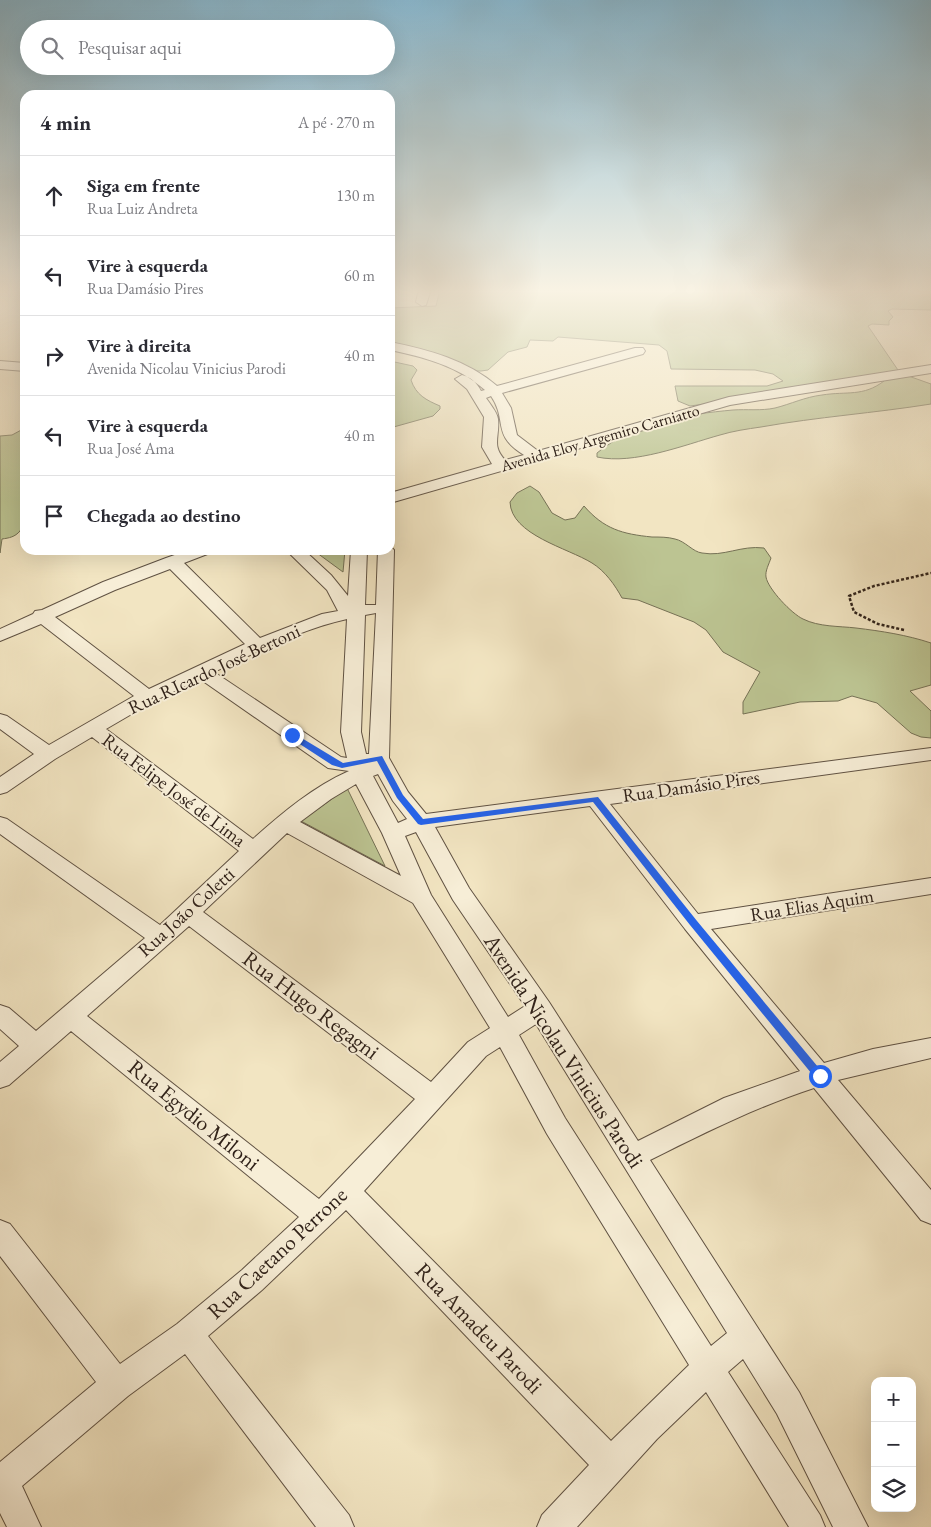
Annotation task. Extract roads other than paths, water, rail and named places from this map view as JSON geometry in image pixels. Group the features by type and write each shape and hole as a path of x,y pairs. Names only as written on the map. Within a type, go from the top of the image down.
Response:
{"street":[{"path":"418,360 454,374 472,386 491,417 489,447 494,457 503,467"},
{"path":"445,360 479,379 494,392 504,408 508,432 513,441 536,456"},
{"path":"478,396 605,360"},
{"path":"0,366 20,367"},
{"name":"Avenida Eloy Argemiro Carniatto","path":"395,497 729,401 931,369"},
{"path":"0,375 20,376"},
{"path":"0,636 109,586 189,555"},
{"path":"299,555 331,584 352,612"},
{"name":"Avenida Nicolau Vinicius Parodi","path":"358,555 352,612 351,732 370,765 393,833 422,897 505,1032 556,1126 808,1527"},
{"name":"Avenida Nicolau Vinicius Parodi","path":"370,765 378,722 383,678 386,555"},
{"path":"172,561 257,645"},
{"name":"Rua RIcardo José Bertoni","path":"0,787 48,754 148,697 257,645 313,623 352,612 384,608"},
{"path":"41,616 148,697"},
{"path":"202,672 335,763 342,766 370,765"},
{"path":"0,720 48,754"},
{"name":"Rua Felipe José de Lima","path":"94,729 254,850"},
{"name":"Rua Damásio Pires","path":"393,833 421,822 931,754"},
{"name":"Avenida Nicolau Vinicius Parodi","path":"370,765 400,796 421,822 461,894 540,1009 788,1403 851,1527"},
{"name":"Rua João Coletti","path":"0,1077 188,913 254,850 286,823 329,791 370,765"},
{"path":"595,799 693,923 820,1076 922,1188 931,1211"},
{"path":"286,823 422,897"},
{"path":"0,824 160,937"},
{"name":"Rua Elias Aquim","path":"693,923 931,886"},
{"name":"Rua Hugo Regagni","path":"188,913 433,1098"},
{"name":"Rua Caetano Perrone","path":"1,1482 117,1385 188,1334 252,1280 318,1215 346,1191 477,1050 540,1009"},
{"path":"0,1014 36,1046"},
{"name":"Rua Egydio Miloni","path":"70,1016 318,1215"},
{"path":"632,1156 707,1118 820,1076 860,1062 931,1048"},
{"name":"Rua Amadeu Parodi","path":"346,1191 611,1464"},
{"path":"0,1233 117,1385"},
{"path":"188,1334 337,1527"},
{"path":"554,1527 611,1464 707,1368 746,1337"},
{"path":"1,1482 24,1527"}]}
